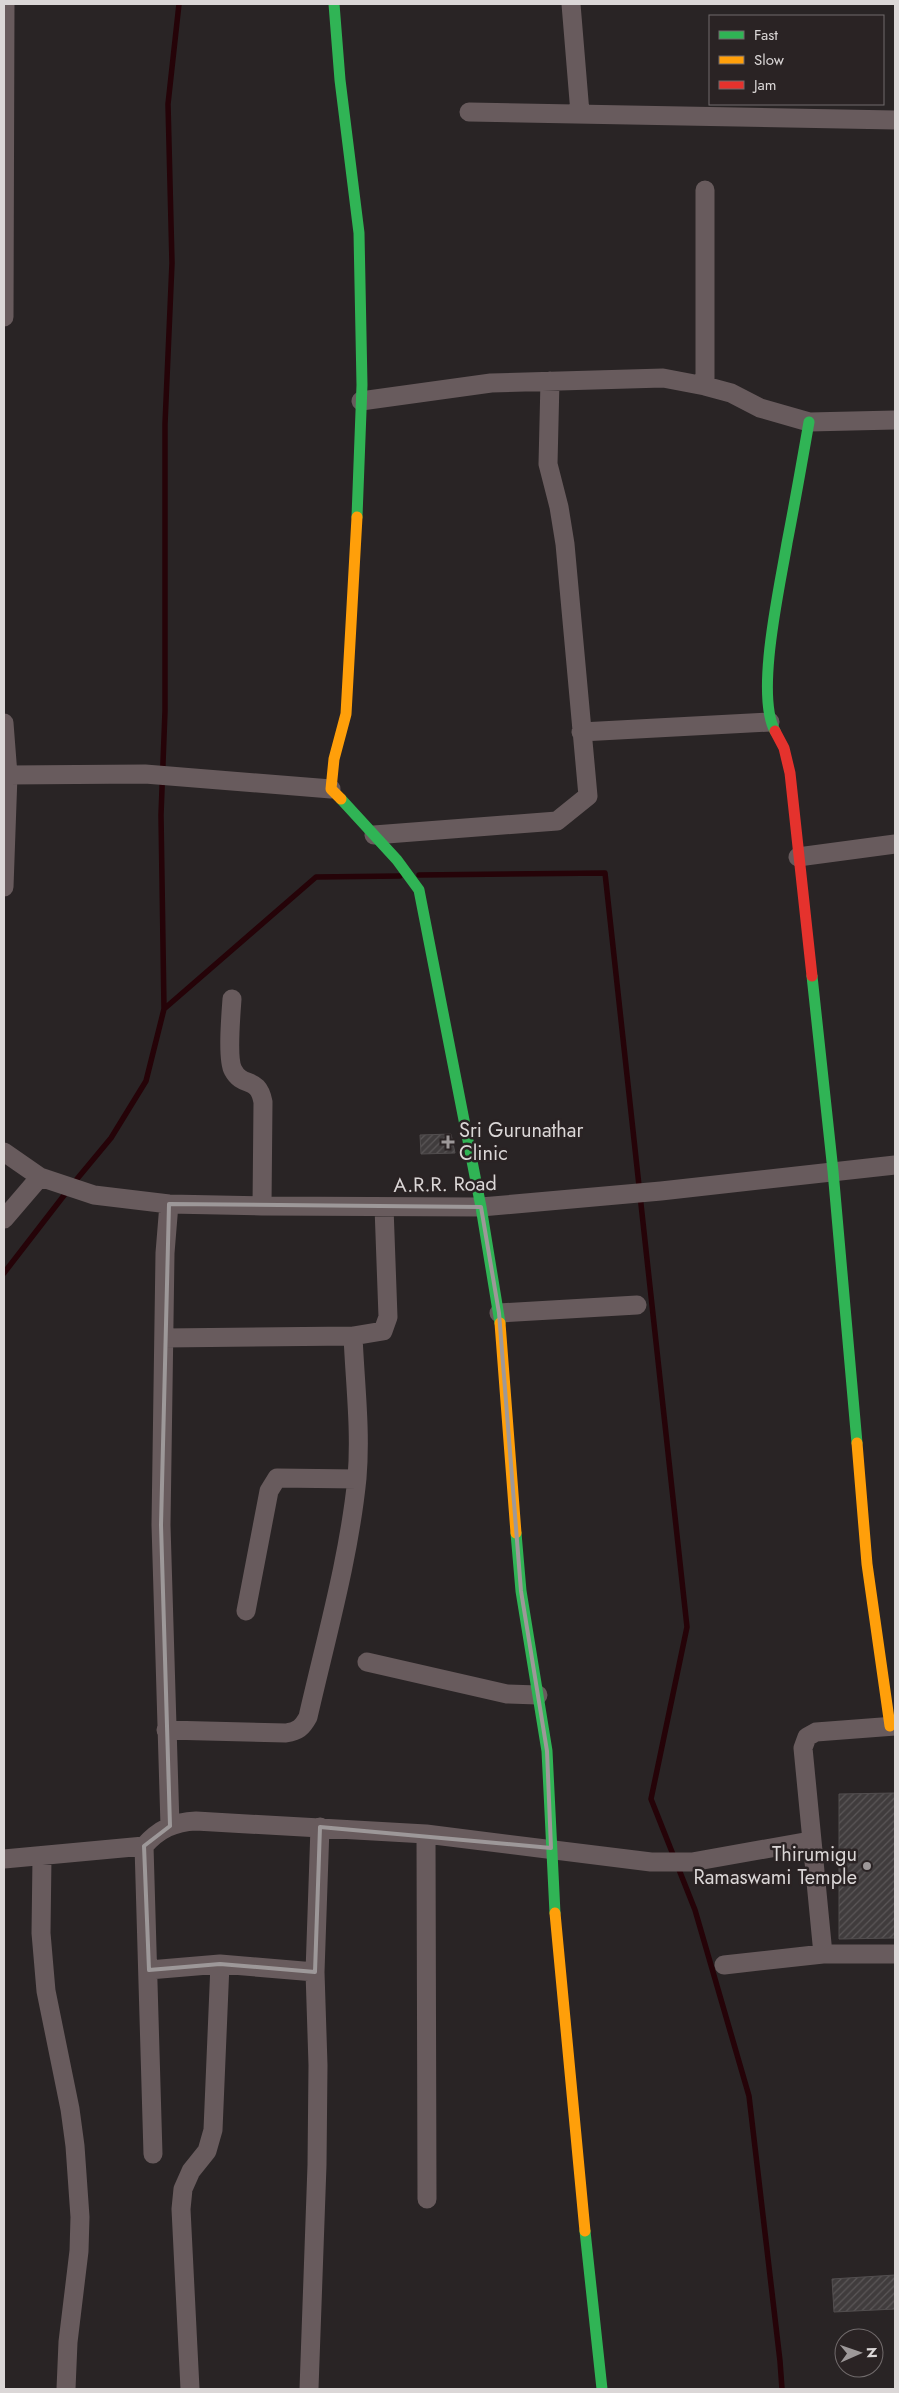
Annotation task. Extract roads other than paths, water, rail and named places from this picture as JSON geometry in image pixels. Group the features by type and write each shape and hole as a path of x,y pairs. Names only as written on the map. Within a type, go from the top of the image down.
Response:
{"street":[{"path":"4,317 5,4"},
{"path":"331,789 334,759 346,714 361,401 359,233 340,80 334,4"},
{"path":"571,4 580,113"},
{"path":"468,112 895,120"},
{"path":"705,190 705,386"},
{"path":"361,401 491,383 663,378 705,386 731,394 760,408 809,422 895,420"},
{"path":"374,835 557,821 588,796 565,544 559,507 548,464 550,381"},
{"path":"809,422 772,628 767,701 770,722 784,748 790,773 834,1171 866,1564 893,1726 816,1732 807,1737 803,1748 810,1841 823,1954"},
{"path":"581,732 770,722"},
{"path":"4,723 8,775 4,887"},
{"path":"8,775 145,774 331,789 397,860 419,890 481,1207 499,1314 521,1590 547,1751 551,1848 569,2079 602,2389"},
{"path":"798,857 895,844"},
{"path":"232,999 231,1060 233,1070 243,1080 256,1085 261,1091 262,1206"},
{"name":"A.R.R. Road","path":"4,1152 47,1179 94,1195 169,1204 262,1206 481,1207 660,1191 895,1165"},
{"path":"4,1218 47,1179"},
{"path":"169,1204 165,1253 161,1525 170,1826"},
{"path":"164,1338 354,1336 383,1330 388,1317 384,1207"},
{"path":"499,1314 637,1305"},
{"path":"166,1730 286,1733 297,1731 304,1725 308,1717 344,1559 356,1478 358,1453 354,1336"},
{"path":"246,1611 269,1491 277,1478 356,1478"},
{"path":"367,1662 507,1694 538,1695"},
{"path":"4,1860 144,1846 155,1834 170,1826 196,1821 426,1834 551,1848 651,1862 692,1862 810,1841"},
{"path":"309,2389 317,2165 318,2065 316,1972 320,1827"},
{"path":"426,1834 427,2199"},
{"path":"144,1846 153,2154"},
{"path":"42,1857 41,1933 46,1991 72,2119 80,2217 80,2251 68,2342 66,2389"},
{"path":"724,1965 823,1954 895,1954"},
{"path":"148,1970 220,1964 316,1972"},
{"path":"190,2389 181,2209 183,2189 191,2172 207,2150 213,2130 220,1964"}],"waterway":[{"path":"4,1273 111,1138 146,1081 164,1009 161,815 165,711 165,424 172,263 168,104 179,4"},
{"path":"419,875 605,873 687,1627 651,1799 695,1910 749,2096 782,2389"},
{"path":"164,1009 316,877 400,876"}],"place":[{"name":"Sri Gurunathar Clinic","path":"448,1142"},
{"name":"Thirumigu Ramaswami Temple","path":"867,1866"}]}
